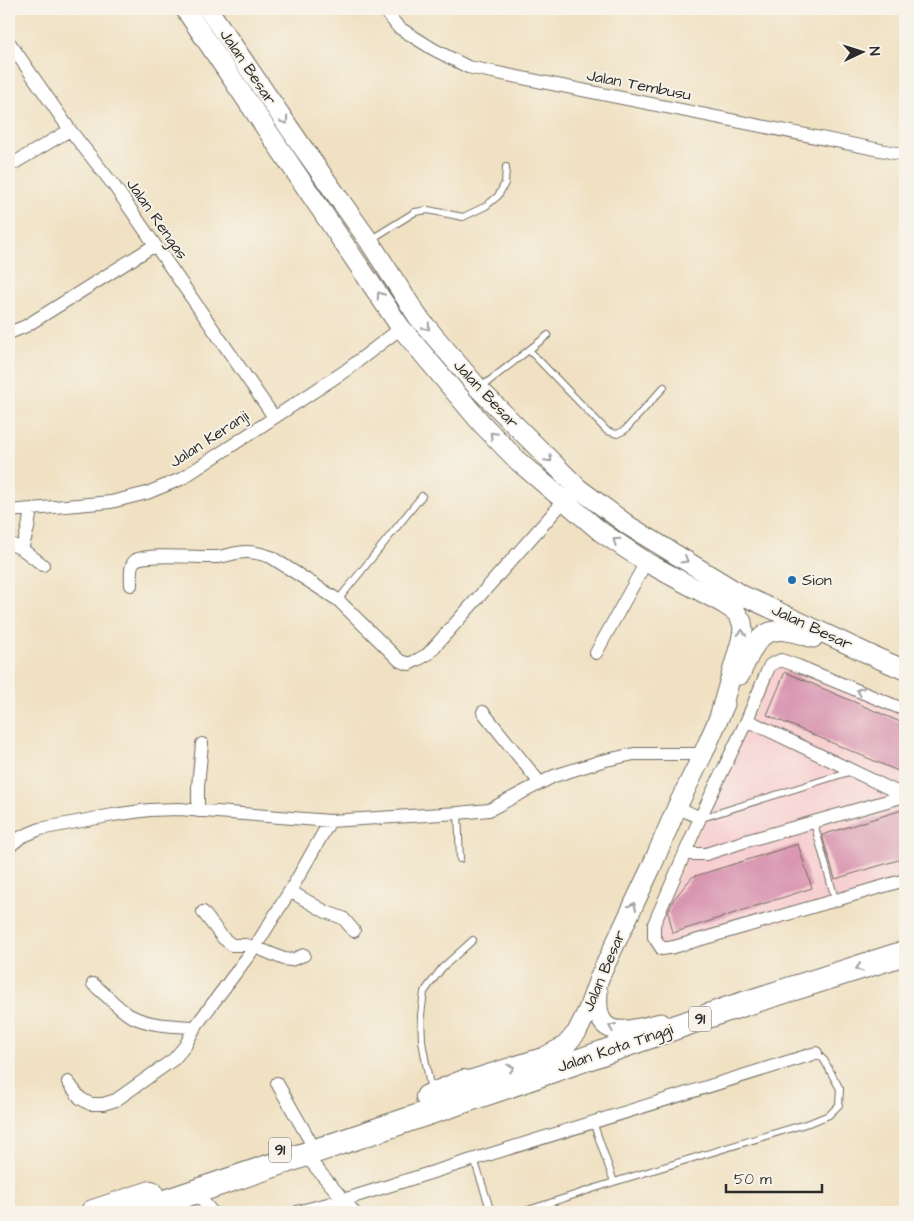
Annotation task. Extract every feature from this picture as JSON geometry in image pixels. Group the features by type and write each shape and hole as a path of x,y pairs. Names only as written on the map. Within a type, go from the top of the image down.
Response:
{"highway":[{"name":"Jalan Kota Tinggi","path":"307,1147 496,1090 728,1009 905,953"},
{"name":"91","path":"93,1212 307,1147 464,1082"},
{"path":"135,1212 195,1192 307,1147"}],"main road":[{"name":"Jalan Besar","path":"185,9 401,328 482,424 520,462 601,532 646,562 736,612 742,622 743,630 720,714"},
{"name":"Jalan Besar","path":"208,9 369,241 418,317 479,389 578,488 628,526 742,594 905,670"},
{"name":"Jalan Besar","path":"464,1082 544,1057 565,1046 577,1032 587,1012 600,976 677,807 756,642 770,632 780,630 793,631 876,657"},
{"path":"600,976 597,1006 600,1018 605,1025 612,1029 620,1031 631,1030 728,1009"}],"street":[{"name":"Jalan Tembusu","path":"384,9 398,27 433,49 468,66 905,155"},
{"name":"Jalan Rengas","path":"9,42 70,130 115,187 274,417"},
{"path":"9,166 70,130"},
{"path":"9,332 26,326 155,245"},
{"name":"Jalan Keranji","path":"9,511 111,502 147,493 181,479 345,371 401,328"},
{"path":"131,585 132,564 142,558 160,556 220,557 246,551 271,557 338,600 400,662 409,664 420,660 428,654 564,501"},
{"path":"22,549 28,528 30,509"},
{"path":"9,543 22,549 43,564"},
{"path":"596,653 646,562"},
{"path":"905,710 781,660 770,665 654,924 654,937 662,949 674,947 905,880"},
{"path":"484,712 540,783"},
{"path":"747,720 905,796"},
{"path":"198,811 202,744"},
{"path":"9,848 21,837 40,829 149,810 179,809 330,821 489,810 554,776 602,761 634,754 703,754"},
{"path":"685,854 706,854 905,796"},
{"path":"677,807 700,818"},
{"path":"68,1082 80,1098 90,1104 102,1104 116,1100 174,1060 185,1046 195,1026 255,947 330,821"},
{"path":"290,891 326,912 344,918 354,931"},
{"path":"203,912 223,938 232,945 255,947 291,960 304,955"},
{"path":"94,984 129,1014 158,1024 195,1026"},
{"path":"297,1212 343,1200 816,1053"},
{"path":"276,1083 307,1147 343,1200 354,1212"},
{"path":"195,1192 212,1212"}],"lane":[{"path":"369,241 415,212 428,210 463,217 486,206 498,196 505,183 506,167"},
{"path":"479,389 548,335"},
{"path":"529,350 608,432 617,434 625,430 664,387"},
{"path":"338,600 422,496"},
{"path":"700,818 853,771"},
{"path":"458,813 460,859"},
{"path":"814,823 836,900"},
{"path":"431,1096 422,1041 420,1015 424,992 442,968 473,940"},
{"path":"522,1212 812,1122 829,1114 839,1105 840,1089 824,1060 816,1053"},
{"path":"593,1122 614,1182"},
{"path":"474,1159 491,1212"}],"shaded area":[{"path":"781,655 905,705 905,885 675,952 650,940"}],"building":[{"path":"785,672 905,724 905,774 767,715"},
{"path":"905,809 905,858 835,879 822,835"},
{"path":"798,844 812,888 673,933 668,912 674,899 692,877"}],"place":[{"name":"Sion","path":"792,580"}]}
